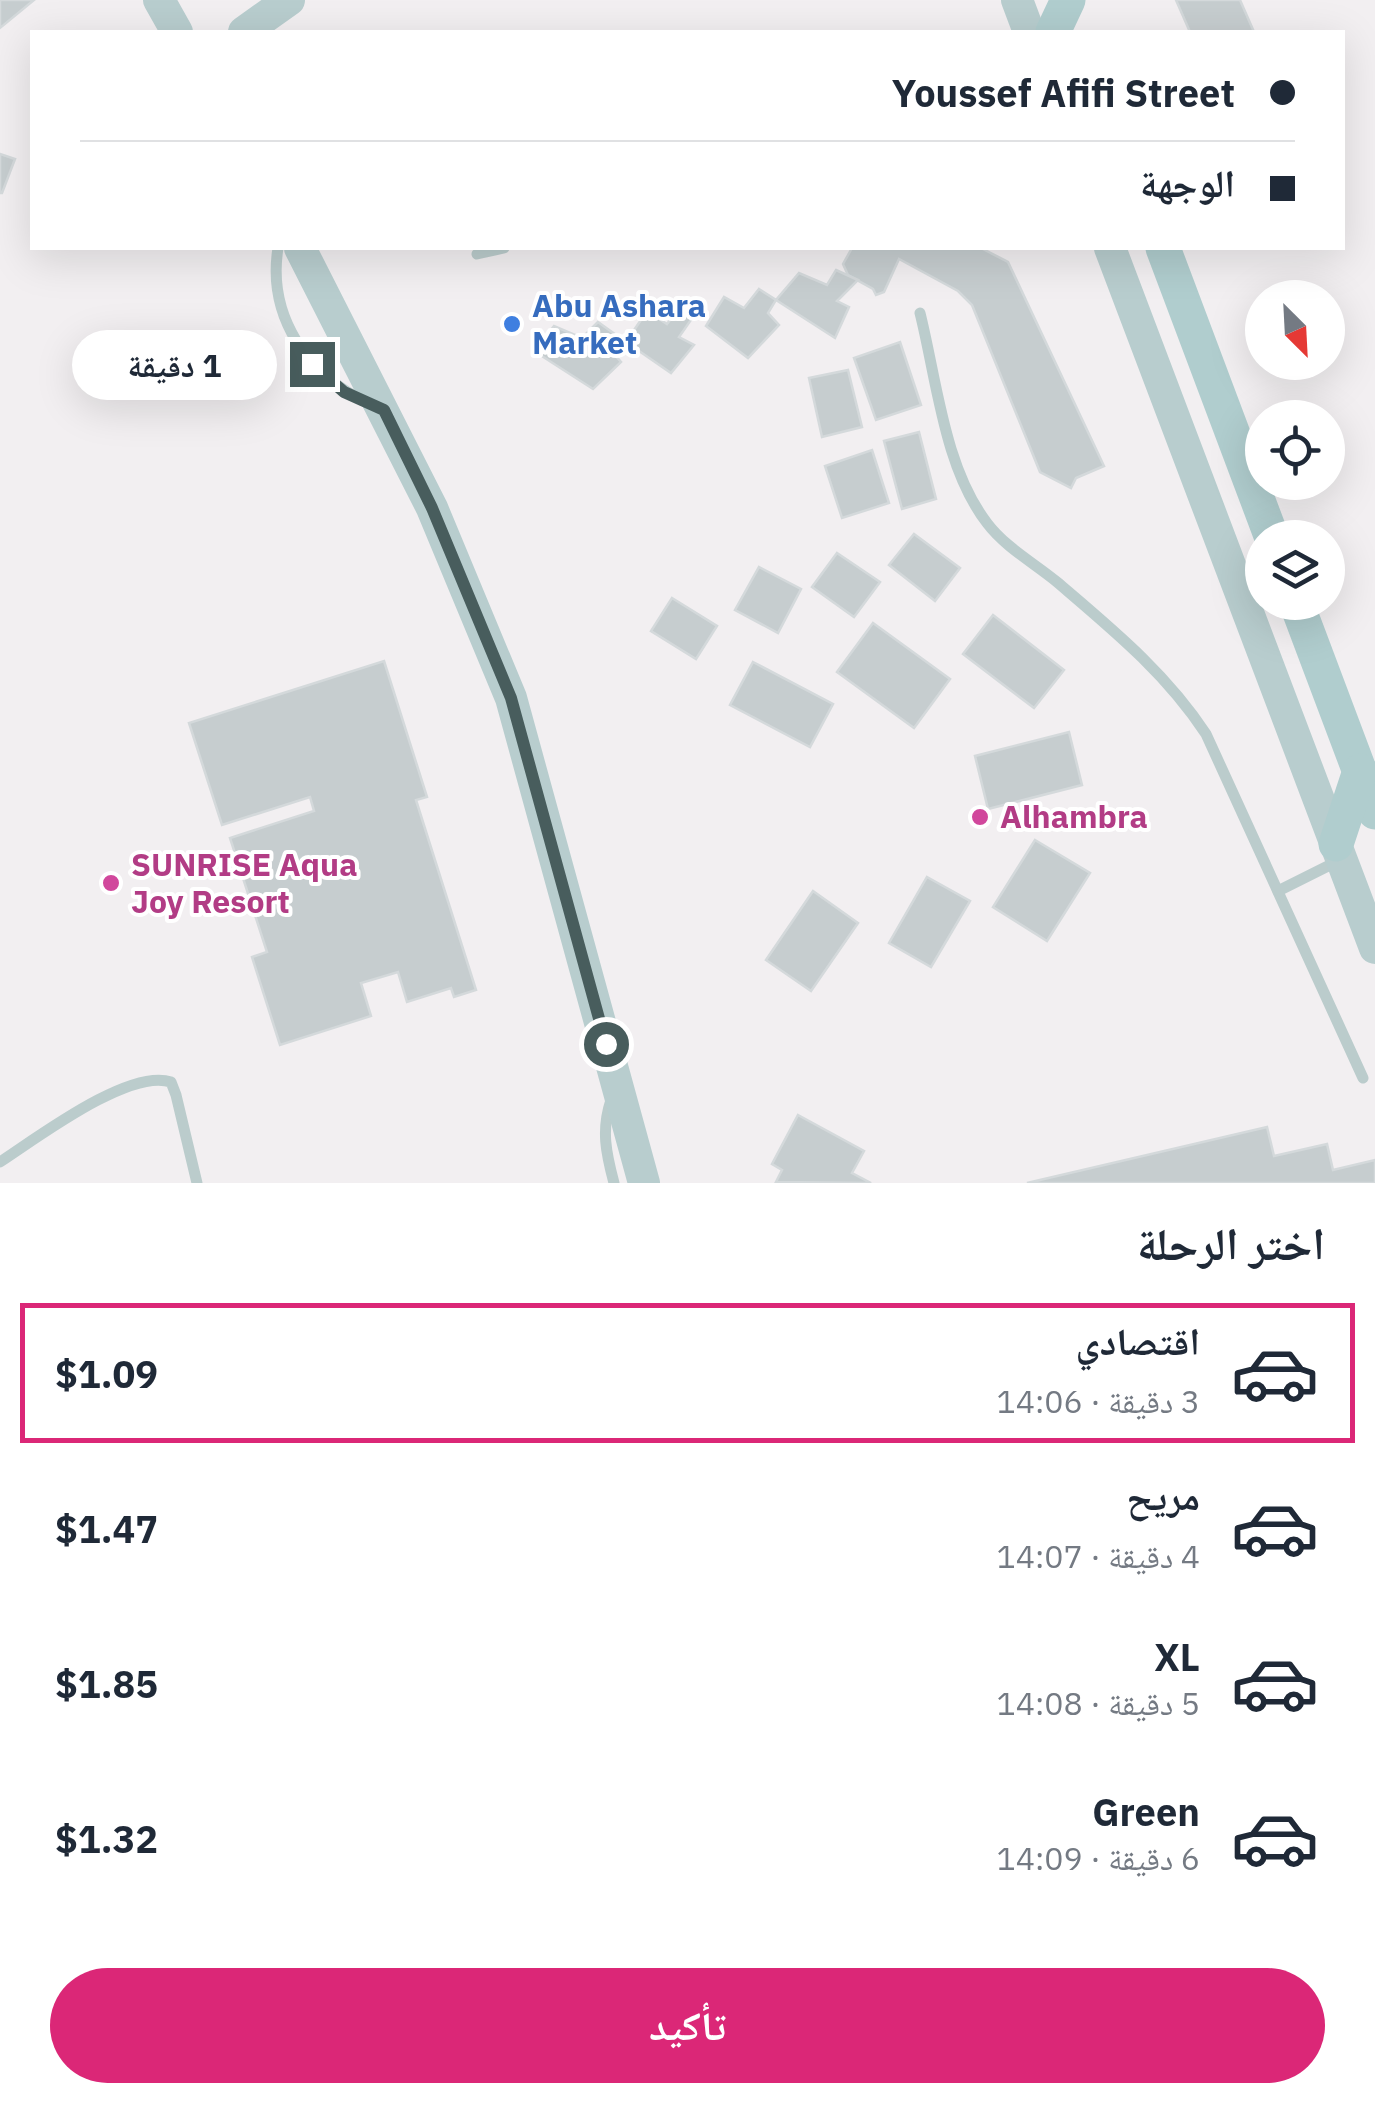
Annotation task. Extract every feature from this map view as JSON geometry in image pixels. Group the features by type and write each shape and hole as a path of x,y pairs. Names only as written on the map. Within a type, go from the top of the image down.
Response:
{"main road":[{"path":"1054,30 1069,0"},
{"path":"1069,0 1082,30"},
{"path":"1165,250 1265,520"},
{"path":"1303,620 1375,812"},
{"path":"1339,852 1360,771"}],"street":[{"path":"159,0 176,30"},
{"path":"247,30 290,0"},
{"path":"1017,0 1028,30"},
{"path":"301,250 432,508 511,698 644,1183"},
{"path":"1111,250 1375,948"}],"lane":[{"path":"278,250 276,297 312,364 344,392 384,410"},
{"path":"477,254 495,250"},
{"path":"920,314 960,470 988,524 1156,668 1185,702 1206,734 1363,1078"},
{"path":"1278,891 1339,852"},
{"path":"0,1162 99,1100 158,1077 171,1082 176,1095 197,1183"},
{"path":"614,1183 604,1144 604,1120 616,1083"}],"building":[{"path":"0,0 34,0 0,28"},
{"path":"1176,0 1240,0 1253,30 1189,30"},
{"path":"0,154 15,159 2,193 0,193"},
{"path":"851,250 985,250 1008,262 1104,466 1076,478 1071,488 1040,472 972,305 958,291 899,259 884,292 876,295 873,289 848,275 843,264"},
{"path":"836,270 858,280 837,301 849,307 835,338 776,300 799,273 827,285"},
{"path":"759,289 776,300 768,313 779,325 748,358 706,326 724,297 744,308"},
{"path":"681,305 693,317 679,337 694,345 671,373 626,342 647,311 667,324"},
{"path":"598,322 616,335 606,345 621,362 593,389 534,351 554,326 582,338"},
{"path":"900,342 921,405 876,420 854,358"},
{"path":"848,370 862,427 822,437 809,378"},
{"path":"919,432 936,499 902,509 884,441"},
{"path":"872,450 889,503 842,518 825,466"},
{"path":"914,534 960,568 935,601 889,565"},
{"path":"837,553 880,582 854,617 812,587"},
{"path":"759,567 801,589 778,633 735,610"},
{"path":"672,598 717,626 696,659 651,631"},
{"path":"993,615 1064,670 1034,708 963,654"},
{"path":"873,623 950,679 914,728 837,672"},
{"path":"384,661 427,797 416,800 476,990 454,997 451,988 407,1002 398,972 361,983 371,1016 280,1045 252,957 267,952 230,838 314,811 310,797 222,825 189,723"},
{"path":"753,662 833,704 810,747 730,705"},
{"path":"1069,732 1082,785 988,809 975,756"},
{"path":"1035,840 1090,873 1047,941 993,907"},
{"path":"927,877 970,901 931,967 889,943"},
{"path":"813,891 858,923 811,991 766,960"},
{"path":"798,1115 864,1151 852,1173 871,1183 776,1182 782,1170 772,1164"},
{"path":"1267,1127 1274,1156 1327,1144 1333,1170 1375,1160 1375,1183 1027,1183"}],"place":[{"name":"Abu Ashara Market","path":"512,324"},
{"name":"Alhambra","path":"980,817"},
{"name":"SUNRISE Aqua Joy Resort","path":"111,883"}],"route":[{"path":"312,364 344,392 384,410 432,508 511,698 606,1044"}]}
